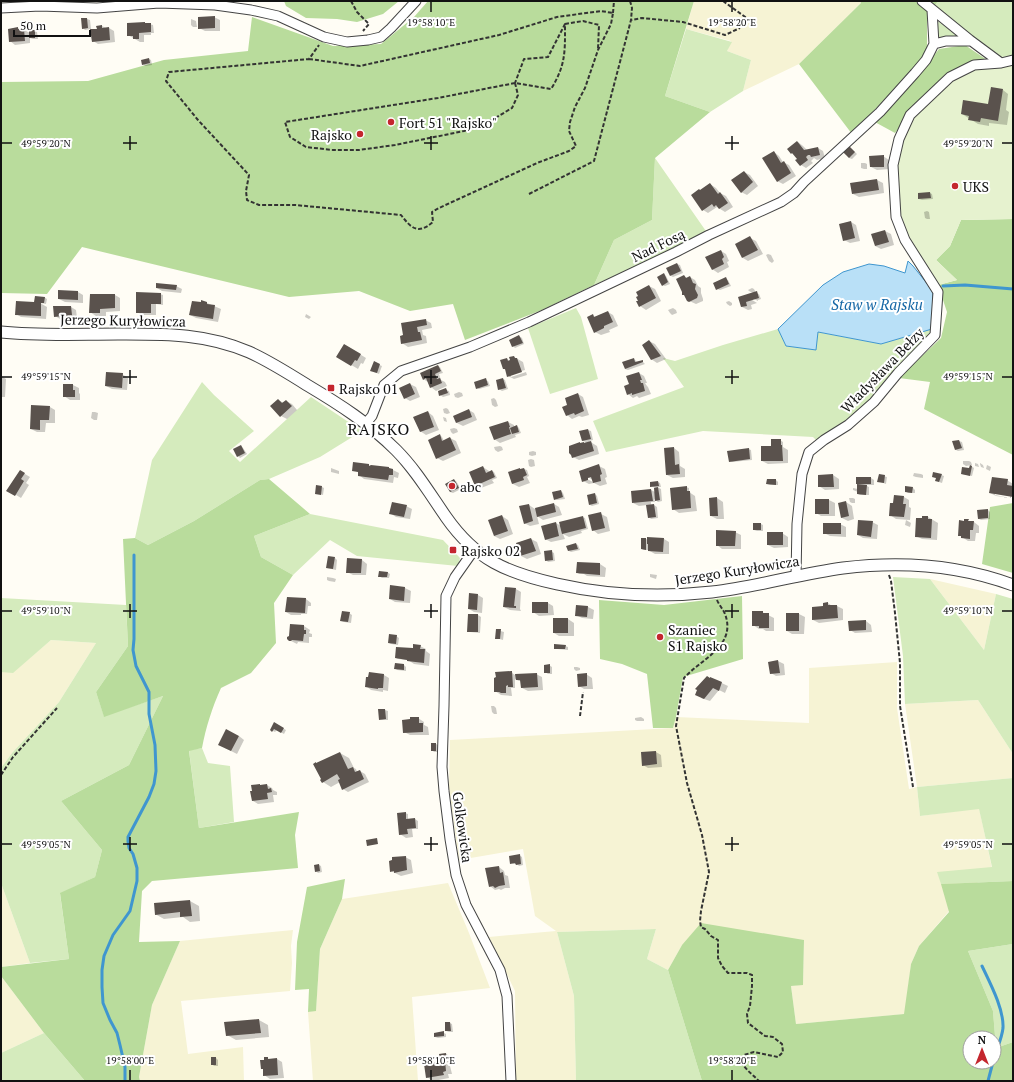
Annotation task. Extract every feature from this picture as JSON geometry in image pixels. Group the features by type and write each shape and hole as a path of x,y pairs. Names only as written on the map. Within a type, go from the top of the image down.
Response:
{"street":[{"path":"1,8 40,6 97,8 159,3 215,5 251,10 278,16 324,38 347,42 381,37 416,1"},
{"path":"922,1 1000,63 1013,60"},
{"path":"932,10 934,44 946,41 971,40"},
{"name":"Nad Fosą","path":"366,423 372,416 384,385 401,371 470,347 529,322 781,202 794,193 880,112 926,60 934,44"},
{"name":"Władysława Bełzy","path":"796,577 797,524 802,474 809,452 824,440 848,425 874,402 898,373 935,335 938,292 905,240 896,217 893,165 899,139 910,115 950,77 974,65 1000,63"},
{"name":"Jerzego Kuryłowicza","path":"1,332 43,334 177,334 201,337 248,352 275,365 337,403 366,423 385,439 410,466 446,517 474,550 490,561 508,570 556,584 619,595 662,596 714,592 843,568 885,564 935,566 980,575 1013,585"},
{"name":"Golkowicka","path":"474,550 455,577 446,596 442,767 450,839 456,875 466,905 500,970 507,996 511,1081"}],"path":[{"path":"351,1 357,12 369,24 354,41"},
{"path":"613,13 601,11 557,17 499,35 360,66 309,59 169,72 166,81 198,120 249,175 246,191 247,200 259,205 295,205 401,215 413,228 418,229 428,227 433,222 432,212 438,208 537,163 569,151 576,146 569,131 570,122 575,107 585,88 598,50 610,24 613,13 614,1"},
{"path":"529,194 594,161 631,20 632,8 630,1"},
{"path":"723,1 748,20"},
{"path":"631,20 642,18 683,22 725,35 740,28"},
{"path":"565,24 583,21 599,25 598,50"},
{"path":"565,24 548,57 524,59 515,83 518,95 512,108 492,120 464,131 395,145 359,150 333,150 306,147 290,138 284,122 438,98 515,83 552,89 559,77 565,54 565,24"},
{"path":"309,59 324,38"},
{"path":"885,564 891,581 900,663 900,706 913,787"},
{"path":"714,592 725,614 727,633 720,646 684,678 676,726 687,783 702,835 709,872 701,911 701,928 705,929 711,936 718,940 718,958 728,973 747,973 752,976 750,1006 747,1014 748,1023 765,1036 773,1037 782,1044 782,1052 778,1057 754,1052 744,1055 741,1062 746,1070 754,1075 759,1081"},
{"path":"580,716 583,692"},
{"path":"1,775 13,757 57,708"}],"shaded area":[{"path":"694,1 860,1 861,3 799,64 743,91 751,60 727,51 731,41 686,29"},
{"path":"930,579 996,594 984,650"},
{"path":"51,640 96,643 59,702 12,753 1,768 1,672 13,672"},
{"path":"897,662 897,708 909,789 917,787 920,816 979,808 992,868 949,911 919,946 911,964 905,1014 796,1024 791,986 803,984 804,940 682,945 668,970 647,959 656,929 557,932 574,996 576,1081 516,1081 515,991 489,937 556,931 535,916 523,849 459,860 449,788 450,740 673,728 676,717 809,723 809,668"},
{"path":"978,700 1013,754 1013,778 917,787 905,704"},
{"path":"1,883 30,963 1,967"},
{"path":"448,883 490,988 412,997 418,1081 313,1081 308,1012 316,1010 320,949 342,899"},
{"path":"293,930 291,946 292,963 290,991 181,1001 188,1054 243,1047 244,1081 140,1081 139,1077 152,1005 180,941"},
{"path":"1,976 44,1033 1,1053"}],"green space":[{"path":"284,1 399,1 383,14 357,22 337,19 306,18 286,6"},
{"path":"428,1 694,1 665,96 710,112 655,158 652,220 614,240 594,285 542,310 465,340 453,304 410,311 359,291 289,297 82,247 47,294 1,293 1,82 88,81 164,60 248,51 252,17 333,46 381,44 414,17"},
{"path":"860,1 938,1 934,7 927,9 927,51 919,66 852,134 799,64 861,3"},
{"path":"938,1 1013,1 1013,56 1000,57 934,7"},
{"path":"936,20 960,37 938,40"},
{"path":"686,29 732,42 727,51 751,60 743,91 710,112 665,96"},
{"path":"965,45 987,60 925,95 895,133 873,121 927,64 939,49"},
{"name":"UKS","path":"1013,63 1013,219 961,220 950,246 936,260 957,280 938,285 906,234 900,217 897,165 902,140 911,121 936,94 955,79 976,69"},
{"path":"655,158 708,234 594,285 614,240 652,220"},
{"path":"1013,219 1013,455 924,409 930,382 899,378 941,338 947,312 938,285 957,280 936,260 950,246 961,220"},
{"path":"576,308 581,317 598,379 550,394 528,328"},
{"path":"778,329 786,346 816,350 817,332 881,344 932,329 929,337 893,372 864,407 840,426 817,441 813,437 703,431 606,452 593,421 684,387 663,358 675,361"},
{"path":"202,382 214,395 254,431 229,451 240,462 311,397 362,431 320,457 269,479 260,480 194,521 148,545 135,538 152,460"},
{"path":"269,479 310,514 254,536 261,557 293,575 274,603 276,643 251,673 221,688 205,733 202,748 189,751 199,828 299,812 295,835 298,868 152,881 142,891 139,942 180,941 152,1005 139,1077 140,1081 85,1081 44,1033 1,976 1,967 69,959 60,893 95,877 102,850 61,801 129,765 163,696 104,717 96,692 128,646 123,539 135,538 148,545 194,521 260,480"},
{"path":"1013,503 1013,573 982,564 990,507"},
{"path":"310,514 443,540 460,558 458,566 357,556 330,540 293,575 261,557 254,536"},
{"path":"893,577 930,579 984,650 996,594 1013,599 1013,754 978,700 905,704 903,656"},
{"path":"742,596 743,659 683,677 673,728 653,728 647,674 622,664 600,659 599,600 664,605"},
{"path":"1,598 126,605 128,646 96,692 104,716 163,696 129,765 61,801 102,850 95,877 60,894 69,959 30,963 1,883 1,768 12,753 59,702 96,643 51,640 13,673 1,672"},
{"path":"202,748 208,763 230,766 234,822 199,828 189,750"},
{"path":"1013,778 1013,881 941,884 937,872 992,867 979,809 920,816 917,787"},
{"path":"345,879 342,899 320,949 316,1011 308,1012 309,989 295,990 297,942 307,887"},
{"path":"1013,881 1013,944 968,951 993,1011 995,1030 962,1030 962,1070 1002,1070 1002,1046 1013,1042 1013,1081 702,1081 668,970 682,945 701,923 804,940 803,985 791,986 796,1024 904,1014 911,964 919,946 949,912 941,884"},
{"path":"656,929 647,959 668,970 702,1081 576,1081 574,996 557,932"},
{"path":"1013,944 1013,1042 1002,1046 1002,1030 995,1030 993,1011 968,951"},
{"path":"44,1033 85,1081 1,1081 1,1053"}],"water":[{"name":"Staw w Rajsku","path":"908,261 933,291 932,329 881,344 818,332 816,350 786,346 778,329 823,285 843,272 869,264 884,266 905,273"}],"building":[{"path":"215,16 215,28 198,29 198,17"},
{"path":"81,18 87,18 88,28 82,29"},
{"path":"127,23 151,23 151,32 139,33 139,39 133,39 133,36 127,36"},
{"path":"102,25 102,28 109,27 110,40 92,42 90,29 97,29 96,26"},
{"path":"18,27 18,29 24,29 25,41 9,42 8,29"},
{"path":"29,30 35,30 35,38 29,38"},
{"path":"149,58 150,63 142,65 141,60"},
{"path":"991,87 1003,89 998,121 981,118 980,122 968,120 969,116 961,114 963,100 988,104"},
{"path":"797,141 804,150 818,147 820,155 811,157 808,155 806,157 808,160 800,166 795,160 797,159 787,149"},
{"path":"849,146 855,152 849,158 843,152"},
{"path":"774,151 781,163 784,161 791,173 777,182 762,158"},
{"path":"884,155 884,167 870,167 869,156"},
{"path":"744,171 753,182 741,193 731,180"},
{"path":"877,179 879,190 852,194 850,183"},
{"path":"710,183 718,194 720,192 728,203 719,209 716,205 714,207 712,204 702,211 691,195"},
{"path":"930,192 931,198 918,199 918,193"},
{"path":"851,221 855,238 843,241 839,224"},
{"path":"885,230 889,242 875,246 871,234"},
{"path":"750,236 758,250 742,258 735,244"},
{"path":"721,250 724,257 722,259 724,264 712,270 705,257"},
{"path":"677,263 681,271 670,276 666,268"},
{"path":"664,273 668,282 662,286 657,277"},
{"path":"684,275 686,278 690,276 693,283 696,284 695,289 698,295 697,298 689,302 684,295 682,295 676,279"},
{"path":"726,277 729,284 716,290 713,283"},
{"path":"156,283 177,285 176,290 156,288"},
{"path":"649,285 656,298 639,307 636,301 638,301 636,297 638,296 636,292"},
{"path":"58,290 78,291 78,300 58,299"},
{"path":"757,291 759,298 746,302 747,306 741,307 738,297"},
{"path":"136,292 161,293 161,304 151,304 151,313 136,313"},
{"path":"90,294 115,294 115,308 100,309 100,313 89,313"},
{"path":"35,296 45,297 44,303 41,303 41,316 15,315 16,301 34,302"},
{"path":"201,300 207,302 207,304 215,305 213,319 189,315 192,301 201,302"},
{"path":"53,306 71,306 72,315 54,317"},
{"path":"608,311 613,322 594,333 587,317 593,314 594,317"},
{"path":"426,319 427,325 417,327 422,340 401,344 400,336 403,335 401,323"},
{"path":"519,335 523,343 512,347 509,340"},
{"path":"649,340 661,356 651,360 642,345"},
{"path":"344,344 361,354 357,361 355,360 351,366 336,357"},
{"path":"514,356 517,358 522,372 507,377 500,360 507,358 508,361 510,360 509,357"},
{"path":"634,358 635,362 643,360 643,362 625,369 622,362"},
{"path":"374,361 380,364 377,373 370,371"},
{"path":"438,365 441,371 435,374 437,379 440,378 442,383 430,388 426,378 423,380 420,373"},
{"path":"106,372 123,373 122,388 105,386"},
{"path":"639,372 642,380 640,380 641,383 643,383 645,391 627,395 624,386 629,384 626,376"},
{"path":"486,378 488,385 476,389 474,382"},
{"path":"503,378 506,388 498,390 496,380"},
{"path":"410,383 415,394 404,399 399,388"},
{"path":"63,384 73,384 75,397 63,397"},
{"path":"446,388 448,393 439,396 438,391"},
{"path":"578,393 584,411 575,415 574,413 566,416 562,407 567,405 565,398"},
{"path":"278,399 282,403 286,400 292,406 280,417 270,406"},
{"path":"31,405 50,406 49,420 40,420 40,430 30,429"},
{"path":"469,409 472,417 456,423 453,416"},
{"path":"428,411 434,427 420,432 413,417"},
{"path":"508,421 511,434 494,440 489,427"},
{"path":"517,425 519,432 512,434 510,428"},
{"path":"588,429 591,439 582,441 579,431"},
{"path":"440,434 442,441 450,437 456,450 436,459 428,440"},
{"path":"771,439 781,439 783,461 761,461 761,446 771,446"},
{"path":"959,440 962,448 955,450 952,441"},
{"path":"591,441 594,451 572,458 569,453 569,446 580,442 584,443"},
{"path":"241,445 245,453 237,457 233,449"},
{"path":"674,447 675,465 679,464 680,474 666,475 664,448"},
{"path":"749,448 750,459 729,462 727,451"},
{"path":"353,462 369,464 369,466 389,467 393,469 393,475 389,475 388,480 358,476 358,472 352,471"},
{"path":"599,464 602,474 600,475 601,481 593,483 591,477 582,482 579,471"},
{"path":"970,465 972,466 970,476 961,474 962,467 969,468"},
{"path":"483,466 486,473 492,470 495,477 475,486 469,472"},
{"path":"524,468 527,475 523,477 524,480 512,484 508,472"},
{"path":"20,470 25,473 21,479 24,481 15,496 6,491"},
{"path":"933,472 942,474 939,482 935,481 936,478 932,477"},
{"path":"833,474 834,487 818,487 818,475"},
{"path":"879,474 885,475 884,483 877,482"},
{"path":"856,477 871,477 871,484 856,484"},
{"path":"992,477 1008,479 1007,485 1013,486 1013,497 989,493"},
{"path":"454,479 459,488 450,492 445,484"},
{"path":"767,479 776,479 776,485 766,484"},
{"path":"658,481 659,486 650,487 650,482"},
{"path":"857,484 867,485 866,495 857,494"},
{"path":"316,485 322,486 321,495 315,494"},
{"path":"687,486 687,491 690,491 691,508 672,510 670,488"},
{"path":"905,486 913,487 912,493 905,492"},
{"path":"658,487 660,500 655,501 654,488"},
{"path":"651,489 653,501 632,503 631,491"},
{"path":"561,490 563,497 554,500 552,492"},
{"path":"595,493 597,503 589,505 587,495"},
{"path":"894,495 904,496 903,504 906,504 904,517 889,516 890,503 893,503"},
{"path":"717,497 718,516 710,516 709,498"},
{"path":"815,499 829,499 829,514 815,514"},
{"path":"846,501 849,516 841,518 838,503"},
{"path":"392,502 407,505 404,517 389,514"},
{"path":"554,503 556,512 537,517 535,508"},
{"path":"529,504 533,521 524,524 519,506"},
{"path":"654,504 656,517 648,518 646,505"},
{"path":"988,509 988,518 978,519 977,510"},
{"path":"601,512 605,528 592,531 588,515"},
{"path":"502,515 508,531 494,536 488,520"},
{"path":"583,516 586,528 562,534 559,522"},
{"path":"922,516 928,516 928,519 932,519 931,538 915,537 916,518 922,518"},
{"path":"964,519 974,521 973,530 970,530 970,539 961,538 961,536 958,536 959,520 964,521"},
{"path":"858,520 873,521 871,537 857,535"},
{"path":"556,522 559,536 545,540 541,526"},
{"path":"753,523 761,523 761,530 753,530"},
{"path":"823,523 841,523 841,534 823,534"},
{"path":"716,530 736,531 735,546 716,546"},
{"path":"767,532 783,532 783,545 767,545"},
{"path":"647,537 664,538 663,552 648,551"},
{"path":"531,538 536,551 520,556 516,543"},
{"path":"641,538 646,538 646,550 641,549"},
{"path":"576,543 578,549 568,551 566,546"},
{"path":"552,550 553,560 545,561 544,551"},
{"path":"328,556 335,557 333,569 326,568"},
{"path":"347,558 362,559 361,573 346,573"},
{"path":"577,562 600,563 600,575 576,573"},
{"path":"379,571 388,572 387,577 378,577"},
{"path":"390,585 405,587 404,601 389,599"},
{"path":"505,587 516,588 514,606 516,606 516,608 503,607"},
{"path":"469,593 478,594 477,610 468,609"},
{"path":"287,597 306,598 305,613 285,612"},
{"path":"532,602 548,602 548,613 532,613"},
{"path":"828,602 828,605 837,605 838,618 812,620 812,607 823,606 823,603"},
{"path":"576,605 588,606 587,617 575,616"},
{"path":"342,611 350,612 348,622 340,621"},
{"path":"752,611 763,611 763,613 769,613 769,628 752,626"},
{"path":"786,613 799,613 799,631 786,631"},
{"path":"468,614 478,614 478,632 467,632"},
{"path":"553,618 568,618 568,633 553,633"},
{"path":"866,620 866,630 849,631 848,621"},
{"path":"290,624 304,625 306,634 304,634 303,641 289,641 287,639 289,636"},
{"path":"496,629 501,629 500,639 495,639"},
{"path":"389,634 397,635 396,644 388,643"},
{"path":"413,644 421,645 420,649 425,649 424,663 395,658 396,647 413,648"},
{"path":"554,644 566,645 565,649 554,649"},
{"path":"778,660 780,673 770,674 768,662"},
{"path":"395,663 404,664 404,670 394,669"},
{"path":"550,664 550,673 544,673 544,665"},
{"path":"512,671 513,687 508,687 508,685 506,686 506,693 494,692 494,678 496,677 495,672"},
{"path":"369,672 384,674 383,688 378,689 365,687 366,677 368,677"},
{"path":"537,673 538,687 521,688 520,680 516,680 515,674"},
{"path":"587,673 587,686 578,687 577,674"},
{"path":"707,676 722,682 719,691 713,688 704,699 695,695 697,690 695,689"},
{"path":"378,709 385,709 386,719 379,720"},
{"path":"410,717 419,717 419,723 423,723 423,732 403,733 402,720 410,719"},
{"path":"274,722 284,728 281,733 274,729 272,732 270,730"},
{"path":"226,729 239,736 231,751 218,745"},
{"path":"431,743 436,743 436,751 431,751"},
{"path":"656,751 657,764 642,766 641,752"},
{"path":"340,752 348,769 353,767 355,772 360,770 364,779 342,790 338,780 340,779 337,774 322,783 313,764"},
{"path":"267,784 268,789 271,788 272,792 267,793 268,799 252,801 250,791 252,791 251,785"},
{"path":"406,812 406,819 415,818 416,828 407,829 408,834 399,835 397,813"},
{"path":"377,838 378,844 367,846 366,840"},
{"path":"520,854 521,864 510,864 509,856"},
{"path":"406,856 407,870 394,873 394,871 390,872 389,861 392,860 392,857"},
{"path":"319,864 320,871 315,872 314,865"},
{"path":"499,866 500,873 503,872 505,885 495,888 493,886 489,887 485,868"},
{"path":"190,900 192,916 180,917 180,912 155,915 154,903"},
{"path":"259,1019 261,1033 226,1036 224,1022"},
{"path":"445,1022 450,1022 451,1031 445,1031"},
{"path":"444,1031 444,1036 434,1037 434,1033"},
{"path":"446,1053 447,1061 445,1061 446,1071 443,1072 444,1075 426,1078 424,1064 440,1062 439,1054"},
{"path":"211,1057 216,1057 216,1065 211,1065"},
{"path":"264,1057 268,1057 268,1059 277,1058 278,1075 263,1076 263,1069 261,1069 260,1060 264,1060"}],"waterway":[{"path":"943,286 965,285 1013,289"},
{"path":"125,1081 125,1067 117,1033 103,1003 102,970 104,956 113,935 130,911 137,881 137,868 133,854 129,848 128,837 149,797 154,784 156,771 155,745 149,714 149,692 136,666 133,650 134,555"},
{"path":"982,966 999,1005 1003,1021 1002,1036"},
{"path":"988,1081 991,1070"}],"place":[{"name":"Fort 51 \"Rajsko\"","path":"391,122"},
{"name":"Rajsko","path":"360,134"},
{"name":"UKS","path":"955,186"},
{"name":"Rajsko 01","path":"331,388"},
{"name":"abc","path":"452,486"},
{"name":"Rajsko 02","path":"453,550"},
{"name":"Szaniec S1 Rajsko","path":"660,637"}],"district":[{"name":"RAJSKO","path":"379,429"}]}
